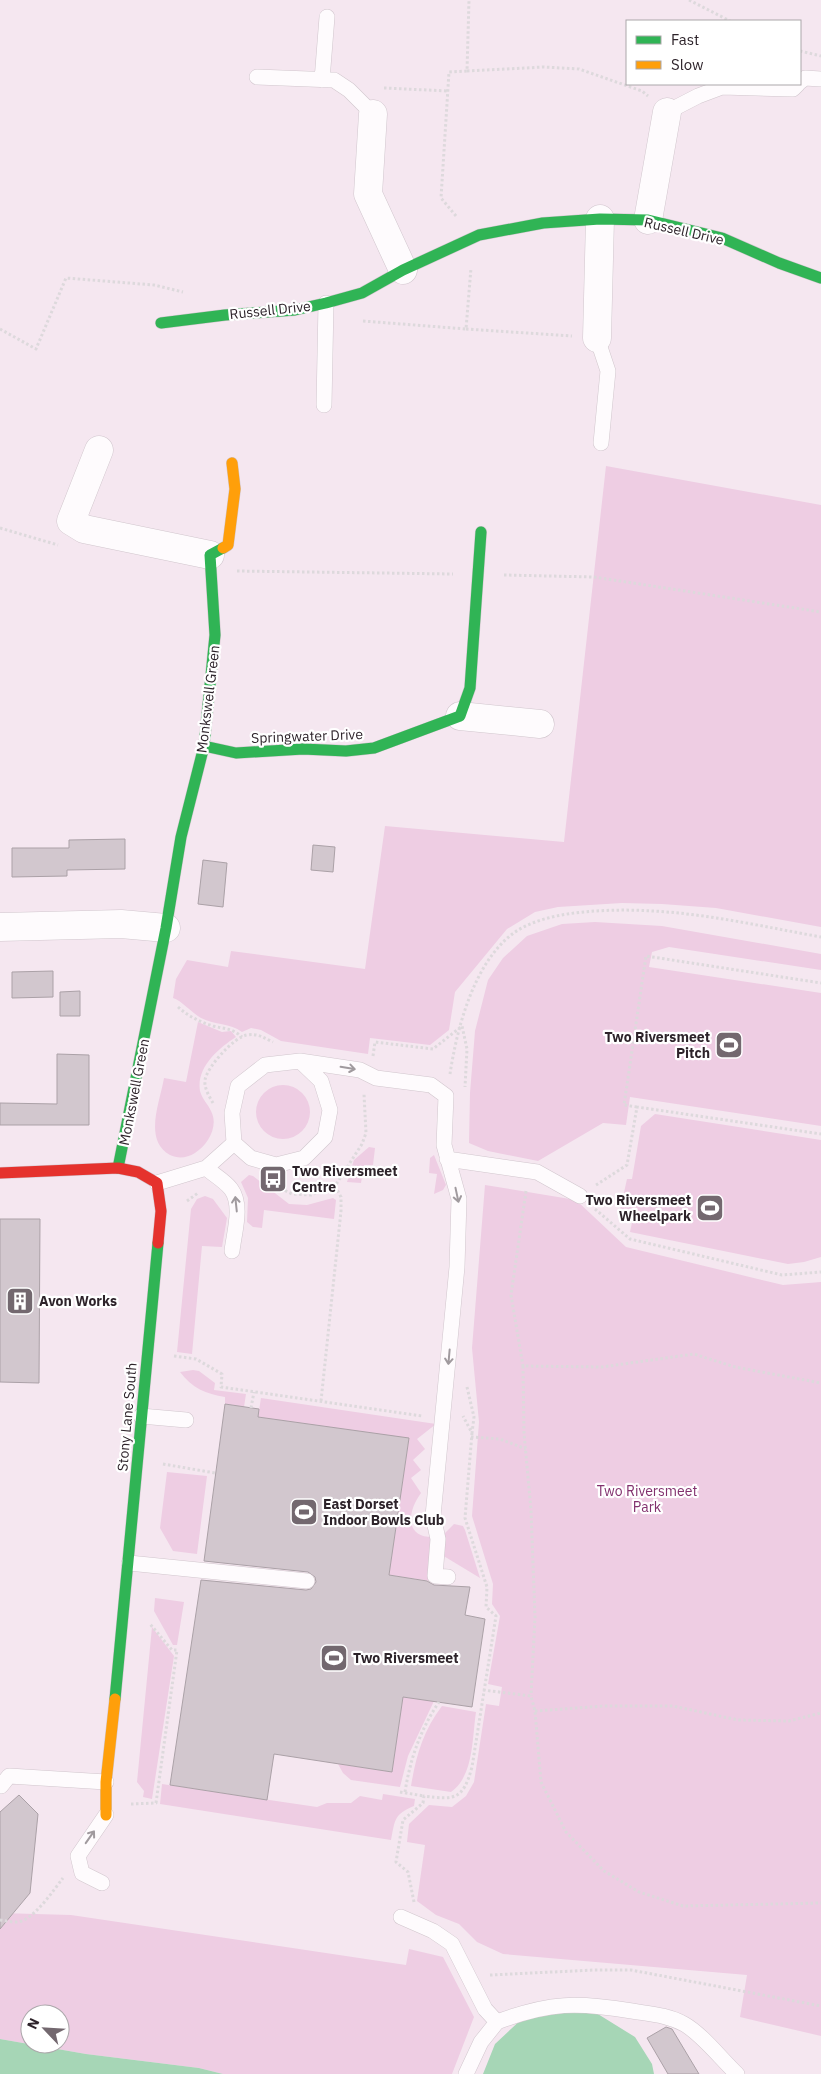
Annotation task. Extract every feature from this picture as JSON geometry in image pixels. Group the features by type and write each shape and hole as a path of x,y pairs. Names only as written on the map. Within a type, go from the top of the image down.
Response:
{"street":[{"path":"648,220 667,112"},
{"path":"373,114 368,194 402,270"},
{"path":"597,338 600,219"},
{"name":"Russell Drive","path":"161,323 225,314 295,310 326,303 362,293 402,270 474,238 542,223 600,219 648,220 722,238 779,263 821,278"},
{"path":"99,450 71,521 84,529 210,563 228,545 235,490 232,463"},
{"path":"481,532 470,688 460,716 540,724"},
{"name":"Monkswell Green","path":"118,1168 166,928 181,837 204,746 215,635 210,563"},
{"name":"Springwater Drive","path":"204,746 236,753 303,749 346,751 374,748 460,716"},
{"path":"0,927 121,924 166,928"},
{"path":"0,1173 118,1168 138,1172 157,1183"},
{"name":"Stony Lane South","path":"106,1815 106,1782 129,1563 161,1212 157,1183"}],"lane":[{"path":"322,80 327,17"},
{"path":"257,77 334,80 373,114"},
{"path":"801,81 805,78 821,79"},
{"path":"667,112 719,86 793,89 797,85"},
{"path":"324,405 326,303"},
{"path":"597,338 608,371 601,443"},
{"path":"300,1061 321,1081 330,1110 325,1138 304,1158 276,1165 251,1158 234,1143 232,1113 238,1086 265,1065 300,1061 360,1070 376,1078 431,1086 446,1096 444,1145 459,1199 456,1266 433,1516 438,1539 435,1576 448,1577"},
{"path":"157,1183 206,1168 234,1143"},
{"path":"447,1158 537,1172 580,1196"},
{"path":"206,1168 228,1186 235,1196 237,1214 232,1252"},
{"path":"141,1416 186,1420"},
{"path":"129,1563 307,1581"},
{"path":"1,1786 9,1776 106,1782"},
{"path":"102,1883 82,1873 78,1856 106,1815"},
{"path":"401,1916 433,1931 452,1944 485,2009 497,2022"},
{"path":"466,2074 481,2042 497,2022 525,2011 559,2004 595,2005 664,2016 686,2025 737,2074"}],"path":[{"path":"467,71 469,0"},
{"path":"690,0 728,20"},
{"path":"801,50 821,56"},
{"path":"466,329 474,238 441,198 449,72 544,66 579,69 626,85"},
{"path":"627,85 642,90 667,112"},
{"path":"344,87 448,91"},
{"path":"0,329 36,349 66,278 154,285 191,294"},
{"path":"325,319 597,338"},
{"path":"210,563 594,577 821,612"},
{"path":"446,1096 453,1052 462,1026 468,997 494,954 514,933 538,920 578,913 660,910 741,920 821,937"},
{"path":"821,983 646,956 624,1105 821,1134"},
{"path":"152,1000 175,1003 188,1015 213,1026 232,1029 242,1037 222,1053 205,1078 205,1087 214,1106"},
{"path":"367,1060 373,1061 375,1042 432,1049 462,1026"},
{"path":"637,1108 628,1164 580,1196 630,1239 782,1275 821,1272"},
{"path":"529,1171 511,1295 523,1366 535,1617 531,1696 535,1711 541,1782 566,1832 604,1870 639,1892 683,1906 821,1903"},
{"path":"320,1401 341,1211 340,1197 335,1186"},
{"path":"523,1366 602,1367 694,1354 735,1367 821,1383"},
{"path":"148,1356 165,1355 196,1360 222,1374 220,1387 472,1423"},
{"path":"400,1792 449,1800 457,1797 465,1788 472,1767 496,1616 486,1607 487,1587 465,1518 472,1433 446,1384"},
{"path":"251,1408 254,1392"},
{"path":"471,1438 500,1439 526,1449"},
{"path":"154,1462 215,1473"},
{"path":"106,1815 135,1802 156,1803 177,1650 172,1650 148,1622"},
{"path":"483,1690 531,1696"},
{"path":"405,1792 408,1768 439,1702"},
{"path":"535,1711 604,1706 673,1706 738,1720 789,1721 821,1713"},
{"path":"416,1908 408,1872 396,1862 403,1820 423,1803 424,1796"},
{"path":"0,1920 13,1922 24,1920 47,1899 64,1877"},
{"path":"482,1975 631,1970 821,2006"}],"green space":[{"path":"606,466 821,505 821,927 716,908 662,904 622,903 558,907 535,912 507,929 455,992 449,1030 430,1045 370,1038 368,1054 281,1041 261,1030 251,1028 242,1032 232,1027 201,1018 173,998 176,979 187,960 228,967 231,951 365,969 385,826 564,842"},
{"path":"595,922 662,926 821,954 821,970 669,947 652,952 649,967 821,993 821,1126 630,1097 626,1125 603,1123 538,1161 488,1151 469,1143 470,1093 475,1031 488,980 503,958 527,936 562,924"},
{"path":"198,1022 222,1032 231,1031 236,1037 210,1059 202,1074 200,1091 210,1108 214,1123 211,1135 200,1150 186,1157 176,1157 170,1155 162,1148 157,1140 155,1120 164,1078 186,1082"},
{"path":"283,1085 293,1087 302,1093 308,1102 310,1112 308,1122 302,1131 293,1137 283,1139 273,1137 264,1131 258,1122 256,1112 258,1102 264,1093 273,1087"},
{"path":"655,1114 821,1140 821,1257 788,1264 630,1232 633,1218 619,1215 627,1179 632,1179 641,1126"},
{"path":"369,1147 375,1148 373,1165 364,1165 361,1183 347,1182 354,1160"},
{"path":"434,1155 446,1185 443,1190 434,1194 437,1174 429,1173 430,1158"},
{"path":"249,1175 253,1176 289,1204 307,1205 333,1198 336,1200 334,1219 264,1210 262,1228 253,1227 247,1222 248,1198 241,1182"},
{"name":"Two Riversmeet Park","path":"485,1185 576,1200 626,1247 783,1285 821,1282 821,2036 740,2017 747,1975 503,1954 477,1942 459,1924 436,1915 417,1901 425,1845 407,1842 409,1824 429,1805 452,1807 466,1796 474,1782 486,1704 499,1706 502,1687 488,1684 500,1616 492,1604 493,1584 472,1516 479,1422 472,1348"},
{"path":"205,1196 213,1199 227,1218 222,1247 202,1246 192,1354 177,1352 191,1209 197,1199"},
{"path":"199,1371 215,1383 214,1390 246,1394 244,1407 225,1404 225,1397 200,1389 189,1382 180,1372"},
{"path":"261,1398 436,1424 417,1439 425,1449 413,1460 421,1470 411,1478 421,1493 413,1508 411,1523 418,1534 436,1537 431,1581 389,1575 409,1439 258,1417"},
{"path":"167,1472 207,1476 197,1554 173,1551 160,1528"},
{"path":"454,1524 463,1526 465,1530 480,1578 442,1555 441,1537"},
{"path":"155,1598 184,1602 177,1645 173,1645 154,1611"},
{"path":"152,1627 174,1656 152,1799 143,1797 144,1791 137,1782"},
{"path":"403,1697 434,1701 408,1756 400,1787 351,1780 343,1773 338,1764 392,1772"},
{"path":"442,1706 476,1712 468,1767 459,1785 451,1792 411,1786 421,1744 435,1715"},
{"path":"162,1784 317,1807 327,1803 351,1803 360,1796 382,1800 383,1794 415,1799 414,1806 399,1815 393,1827 391,1840 160,1804"},
{"path":"0,1913 71,1915 406,1965 409,1949 443,1957 474,2017 452,2074 223,2074 199,2068 70,2051 70,2004 20,2004 20,2042 0,2039"}],"shaded area":[{"path":"556,2010 593,2011 635,2037 652,2064 654,2074 483,2074 495,2044 525,2016"},
{"path":"0,2039 20,2042 20,2054 70,2054 70,2051 199,2068 223,2074 0,2074"}],"building":[{"path":"125,839 125,869 67,870 67,876 12,877 12,848 69,848 69,840"},
{"path":"313,845 335,847 333,872 311,870"},
{"path":"203,860 227,863 223,907 198,904"},
{"path":"53,971 53,997 12,998 12,972"},
{"path":"80,991 80,1016 60,1016 60,992"},
{"path":"57,1054 89,1055 89,1125 0,1125 0,1103 57,1104"},
{"name":"Avon Works","path":"0,1219 40,1219 39,1383 0,1382"},
{"name":"Two Riversmeet","path":"225,1404 259,1409 258,1417 409,1438 389,1575 427,1581 434,1585 470,1587 465,1615 485,1619 472,1707 403,1697 392,1772 274,1754 267,1800 170,1785 201,1580 306,1590 311,1589 316,1582 315,1577 308,1572 204,1561"},
{"path":"19,1795 38,1814 30,1893 0,1929 0,1812"},
{"path":"666,2027 672,2029 699,2074 668,2074 647,2038"}],"traffic: fast":[{"path":"161,323 225,315 295,310 326,303 362,293 403,270 479,235 543,223 600,219 648,220 722,238 779,263 821,278"},
{"path":"204,746 236,753 303,749 346,751 374,748 460,716 470,688 481,532"},
{"path":"118,1168 166,928 181,837 204,746 215,635 210,555 223,548"},
{"path":"115,1699 158,1243"}],"traffic: slow":[{"path":"223,548 228,545 235,489 232,463"},
{"path":"106,1815 106,1782 115,1699"}],"traffic: jam":[{"path":"0,1173 118,1168 138,1172 157,1183 161,1211 158,1243"}],"place":[{"name":"Two Riversmeet Pitch","path":"729,1045"},
{"name":"Two Riversmeet Centre","path":"273,1179"},
{"name":"Two Riversmeet Wheelpark","path":"710,1208"},
{"name":"Avon Works","path":"20,1301"},
{"name":"East Dorset Indoor Bowls Club","path":"304,1512"},
{"name":"Two Riversmeet","path":"334,1658"}]}
